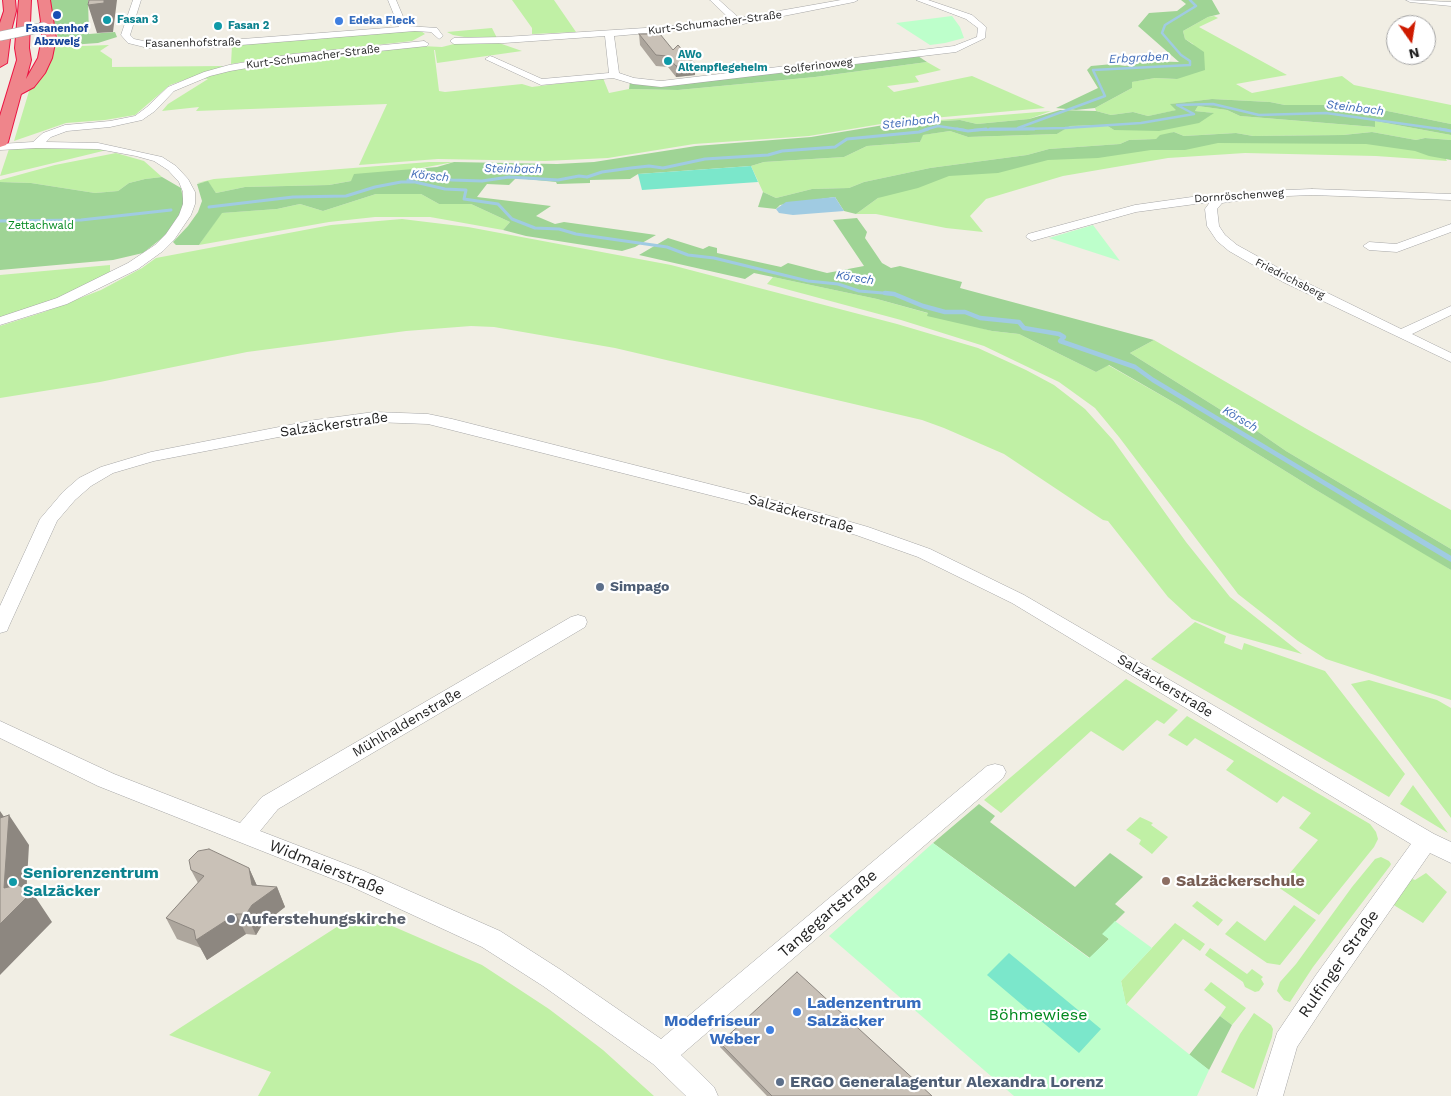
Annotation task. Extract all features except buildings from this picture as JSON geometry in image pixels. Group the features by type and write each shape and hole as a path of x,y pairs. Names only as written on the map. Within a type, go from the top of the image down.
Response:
{"highway":[{"path":"0,63 4,31 10,11 9,0"},
{"path":"1,142 24,60 22,48 25,0"},
{"path":"15,92 29,84 42,68 49,38 49,29 44,27 48,23 44,0"}],"street":[{"name":"Fasanenhofstraße","path":"137,0 125,35 137,44 159,46 206,45 302,37"},
{"path":"392,0 404,29"},
{"path":"714,0 738,22"},
{"name":"Kurt-Schumacher-Straße","path":"302,37 426,28 434,30 439,36 450,37 451,43 609,34 738,22 854,0"},
{"name":"Solferinoweg","path":"614,74 648,83 681,83 956,49 981,38 982,27 969,17 920,0"},
{"path":"1410,0 1451,4"},
{"path":"0,36 44,27"},
{"path":"490,59 528,78 541,82 614,74 609,34"},
{"path":"434,47 423,42 426,39 439,36"},
{"name":"Kurt-Schumacher-Straße","path":"36,145 47,135 65,128 110,124 138,118 151,109 171,89 206,74 229,68 293,57 424,44"},
{"path":"0,321 62,301 133,266 159,248 170,237 185,215 189,204 189,192 184,181 172,168 158,159 98,146 36,145 1,142"},
{"name":"Dornröschenweg","path":"1032,237 1144,208 1184,200 1206,198 1218,200 1254,195 1312,192 1451,197"},
{"name":"Friedrichsberg","path":"1218,200 1211,209 1213,226 1221,238 1233,248 1288,279 1451,358"},
{"path":"1369,246 1397,248 1451,228"},
{"path":"1401,334 1451,310"},
{"name":"Salzäckerstraße","path":"0,626 49,519 69,496 85,482 107,470 150,457 374,417 404,417 452,424 786,509 862,531 908,547 960,569 1018,599 1426,841 1451,853"},
{"name":"Mühlhaldenstraße","path":"244,834 270,804 578,622"},
{"name":"Widmaierstraße","path":"0,729 46,753 106,780 356,878 491,940 552,978 662,1055 705,1096"},
{"name":"Tangegartstraße","path":"662,1055 995,772"},
{"name":"Rulfinger Straße","path":"1270,1096 1286,1042 1325,982 1426,841"}],"green space":[{"path":"48,0 88,0 89,34 115,32 117,37 98,43 70,45 59,42"},
{"path":"512,0 554,0 576,32 532,34 532,28"},
{"path":"1181,0 1212,0 1220,14 1208,17 1183,31 1185,39 1204,52 1205,70 1177,79 1155,78 1132,82 1132,88 1095,108 1076,110 1056,108 1098,88 1087,70 1091,66 1113,64 1125,66 1142,61 1179,62 1138,26 1149,13 1177,11 1186,4"},
{"path":"952,16 960,27 964,38 930,45 896,23"},
{"path":"1214,16 1218,18 1199,27 1287,75 1236,84 1252,93 1342,76 1354,85 1451,105 1451,124 1358,105 1285,105 1270,102 1212,99 1171,104 1177,110 1148,116 1133,112 1111,115 1096,111 1095,108 1132,88 1131,82 1155,78 1177,79 1194,47 1193,44 1185,39 1183,31 1208,17"},
{"path":"492,28 497,38 470,38 447,32"},
{"path":"421,31 425,34 412,41 303,53 231,64 232,45"},
{"path":"458,43 499,43 522,51 437,63 434,50 439,91 445,92 522,84 532,87 603,78 609,93 629,89 678,90 815,77 927,62 941,70 915,76 919,82 887,86 894,92 972,76 1045,108 899,121 809,136 694,144 608,158 545,161 438,159 359,165 387,104 196,111 199,107 162,111 168,104 208,79 201,78 259,63 421,46 442,47"},
{"path":"109,45 100,51 112,59 112,67 224,66 170,85 135,115 105,120 66,123 14,141 30,88 54,47"},
{"path":"918,56 927,62 815,77 678,90 629,89 630,82 667,86"},
{"path":"1212,99 1270,102 1285,105 1358,105 1451,124 1451,135 1375,121 1375,127 1240,116 1227,110 1198,106 1195,111 1214,113 1199,123 1159,131 1114,130 1106,125 1070,126 1057,134 968,137 950,131 923,135 920,142 867,146 844,157 764,162 751,166 638,174 630,179 590,180 590,183 557,184 556,182 516,178 509,185 487,184 477,197 551,206 536,216 555,224 564,222 656,235 635,247 622,251 526,236 503,230 510,222 471,204 439,204 421,194 376,194 323,211 300,204 277,209 222,213 199,245 176,245 173,242 198,212 202,201 197,184 208,181 216,193 245,187 329,185 351,181 354,174 437,167 454,162 557,164 594,162 696,146 811,137 890,124 960,120 977,124 1029,119 1060,110 1096,111 1111,115 1133,112 1148,116 1176,110 1170,104"},
{"path":"1198,106 1227,110 1240,116 1375,127 1375,121 1451,135 1451,140 1425,138 1416,140 1372,132 1343,135 1253,136 1236,133 1184,136 1174,132 1156,139 1129,140 1120,144 1049,149 1027,155 930,168 864,182 849,188 812,189 776,198 763,192 751,166 764,162 844,157 867,146 920,142 922,135 950,131 968,137 1057,134 1069,126 1106,125 1114,130 1213,113 1195,111"},
{"path":"1051,111 1029,119 977,124 960,120 890,124"},
{"path":"1174,132 1184,136 1236,133 1253,136 1343,135 1372,132 1416,140 1425,138 1451,140 1451,160 1415,151 1366,144 1218,143 1185,150 1151,150 1098,158 1048,160 998,173 949,176 918,188 878,198 856,214 844,211 835,197 780,205 776,209 758,207 763,192 776,198 812,189 849,188 864,182 930,168 1027,155 1049,149 1120,144 1129,140 1156,139 1160,135"},
{"path":"1226,138 1437,144 1447,161 1376,156 1245,153 1168,158 1063,176 986,199 970,216 983,232 946,228 876,214 856,214 878,198 923,173"},
{"path":"45,147 107,150 0,176 9,149"},
{"path":"116,153 144,161 162,177 129,183 118,191 95,193 31,183 0,182 0,180 55,165"},
{"path":"429,162 454,162 329,185 245,187 216,193 208,182 197,183 214,179"},
{"path":"751,166 758,182 642,190 638,174"},
{"name":"Zettachwald","path":"162,177 181,188 184,204 180,215 166,235 143,253 113,260 0,270 0,182 31,183 95,193 118,191 129,183"},
{"path":"376,194 421,194 439,204 471,204 510,222 503,230 430,217 375,217 329,222 199,245 221,213 277,209 300,204 323,211"},
{"path":"857,218 867,232 865,238 882,263 891,268 900,266 962,282 960,288 1154,340 1130,353 1229,415 1244,422 1286,451 1451,549 1451,570 1109,365 1096,372 1019,334 992,331 927,316 928,313 877,299 754,273 745,279 639,255 668,238 703,249 709,246 717,248 717,253 781,267 788,263 827,273 864,266 833,220"},
{"path":"402,219 468,227 671,265 897,324 978,348 1026,370 1054,385 1085,409 1113,440 1186,542 1230,597 1302,654 1230,634 1192,619 1168,597 1108,521 1103,520 1004,454 922,420 615,348 494,327 471,326 406,331 247,352 100,382 0,398 0,326 44,312 101,290 142,268 156,258 331,225"},
{"path":"1093,225 1120,261 1049,238"},
{"path":"110,265 110,272 93,286 0,318 0,275"},
{"path":"773,277 877,299 992,331 1019,334 1096,372 1108,365 1180,406 1316,490 1416,548 1451,570 1451,700 1326,659 1298,641 1238,594 1095,408 1059,382 984,346 901,320 767,284"},
{"path":"1154,340 1451,510 1451,549 1286,451 1244,422 1229,415 1130,353"},
{"path":"1195,622 1226,636 1224,643 1242,650 1244,643 1325,671 1405,774 1389,797 1151,659"},
{"path":"1126,679 1178,710 1164,724 1157,720 1123,751 1091,731 1001,813 984,800"},
{"path":"1369,680 1437,700 1451,708 1451,818 1351,684"},
{"path":"1187,716 1370,824 1376,832 1378,839 1374,847 1319,915 1278,887 1318,840 1299,828 1311,813 1283,796 1277,803 1226,770 1234,761 1195,738 1187,746 1168,735"},
{"path":"1413,785 1448,833 1400,804"},
{"path":"979,804 995,816 990,822 1075,887 1110,853 1143,877 1115,904 1125,912 1103,934 1109,939 1090,958 933,843"},
{"path":"1140,817 1153,823 1151,825 1168,837 1152,854 1139,844 1141,840 1126,830"},
{"name":"Böhmewiese","path":"933,843 1089,958 1109,939 1102,934 1115,921 1152,948 1121,981 1126,1004 1209,1070 1197,1096 1014,1096 829,936"},
{"path":"1381,857 1389,861 1390,866 1313,967 1290,1002 1284,1000 1277,991 1280,982 1296,964 1352,887 1375,859"},
{"path":"1426,873 1447,892 1423,923 1392,904 1410,878 1415,880"},
{"path":"1197,901 1223,920 1218,926 1192,906"},
{"path":"1294,905 1316,920 1280,965 1267,963 1225,934 1237,921 1265,941"},
{"path":"360,912 482,965 549,1009 603,1050 654,1096 258,1096 271,1072 169,1035"},
{"path":"1175,923 1205,944 1200,951 1183,939 1126,1005 1121,981"},
{"path":"1210,948 1247,974 1252,969 1263,977 1261,979 1264,984 1259,991 1255,992 1245,987 1243,982 1205,955"},
{"path":"1009,953 1101,1029 1079,1053 987,975"},
{"path":"1211,982 1246,1008 1232,1025 1220,1016 1226,1007 1204,990"},
{"path":"1254,1013 1271,1025 1273,1029 1254,1089 1221,1072 1240,1034"},
{"path":"1220,1016 1232,1025 1209,1070 1189,1055"}],"water":[{"path":"835,197 844,211 793,215 779,213 776,209 786,202"}],"waterway":[{"name":"Erbgraben","path":"1018,128 1105,96 1093,70 1190,65 1190,61 1181,55 1162,33 1165,25 1196,6 1190,0"},
{"name":"Steinbach","path":"1020,129 1141,123 1194,114 1177,105 1213,104 1259,115 1326,113 1440,129"},
{"name":"Steinbach","path":"924,130 938,126 964,130"},
{"name":"Steinbach","path":"408,180 424,176 452,180 482,181 509,177 558,180 579,176 587,177 602,172 631,168 649,166 663,168 705,159 768,155 782,151 835,147 847,139 919,132 928,129"},
{"name":"Steinbach","path":"957,129 968,131 978,130"},
{"name":"Steinbach","path":"978,130 986,129"},
{"name":"Steinbach","path":"990,129 1020,129"},
{"name":"Steinbach","path":"978,130 1020,129"},
{"name":"Erbgraben","path":"1020,129 1034,129"},
{"name":"Steinbach","path":"1440,129 1447,130"},
{"name":"Steinbach","path":"1440,129 1451,131"},
{"name":"Körsch","path":"209,207 293,197 346,196 375,187 401,182 415,182 445,189 466,190 464,199 498,204 512,219 535,228 559,229 576,234 667,247 688,255 714,258 808,281 838,284 859,291 891,294"},
{"name":"Körsch","path":"0,221 81,220 171,210"},
{"name":"Körsch","path":"885,293 891,294"},
{"name":"Körsch","path":"891,294 895,294"},
{"name":"Körsch","path":"891,294 945,312 965,312 980,318 1019,322 1024,328 1059,334 1064,337 1060,341 1135,367 1153,380 1356,502"},
{"name":"Körsch","path":"1354,501 1451,559"}],"place":[{"name":"Fasanenhof Abzweig","path":"57,15"},
{"name":"Fasan 3","path":"107,20"},
{"name":"Edeka Fleck","path":"339,21"},
{"name":"Fasan 2","path":"218,26"},
{"name":"AWo Altenpflegeheim","path":"668,61"},
{"name":"Simpago","path":"600,587"},
{"name":"Salzäckerschule","path":"1166,881"},
{"name":"Seniorenzentrum Salzäcker","path":"13,882"},
{"name":"Auferstehungskirche","path":"231,919"},
{"name":"Ladenzentrum Salzäcker","path":"797,1012"},
{"name":"Modefriseur Weber","path":"770,1030"},
{"name":"ERGO Generalagentur Alexandra Lorenz","path":"780,1082"}]}
